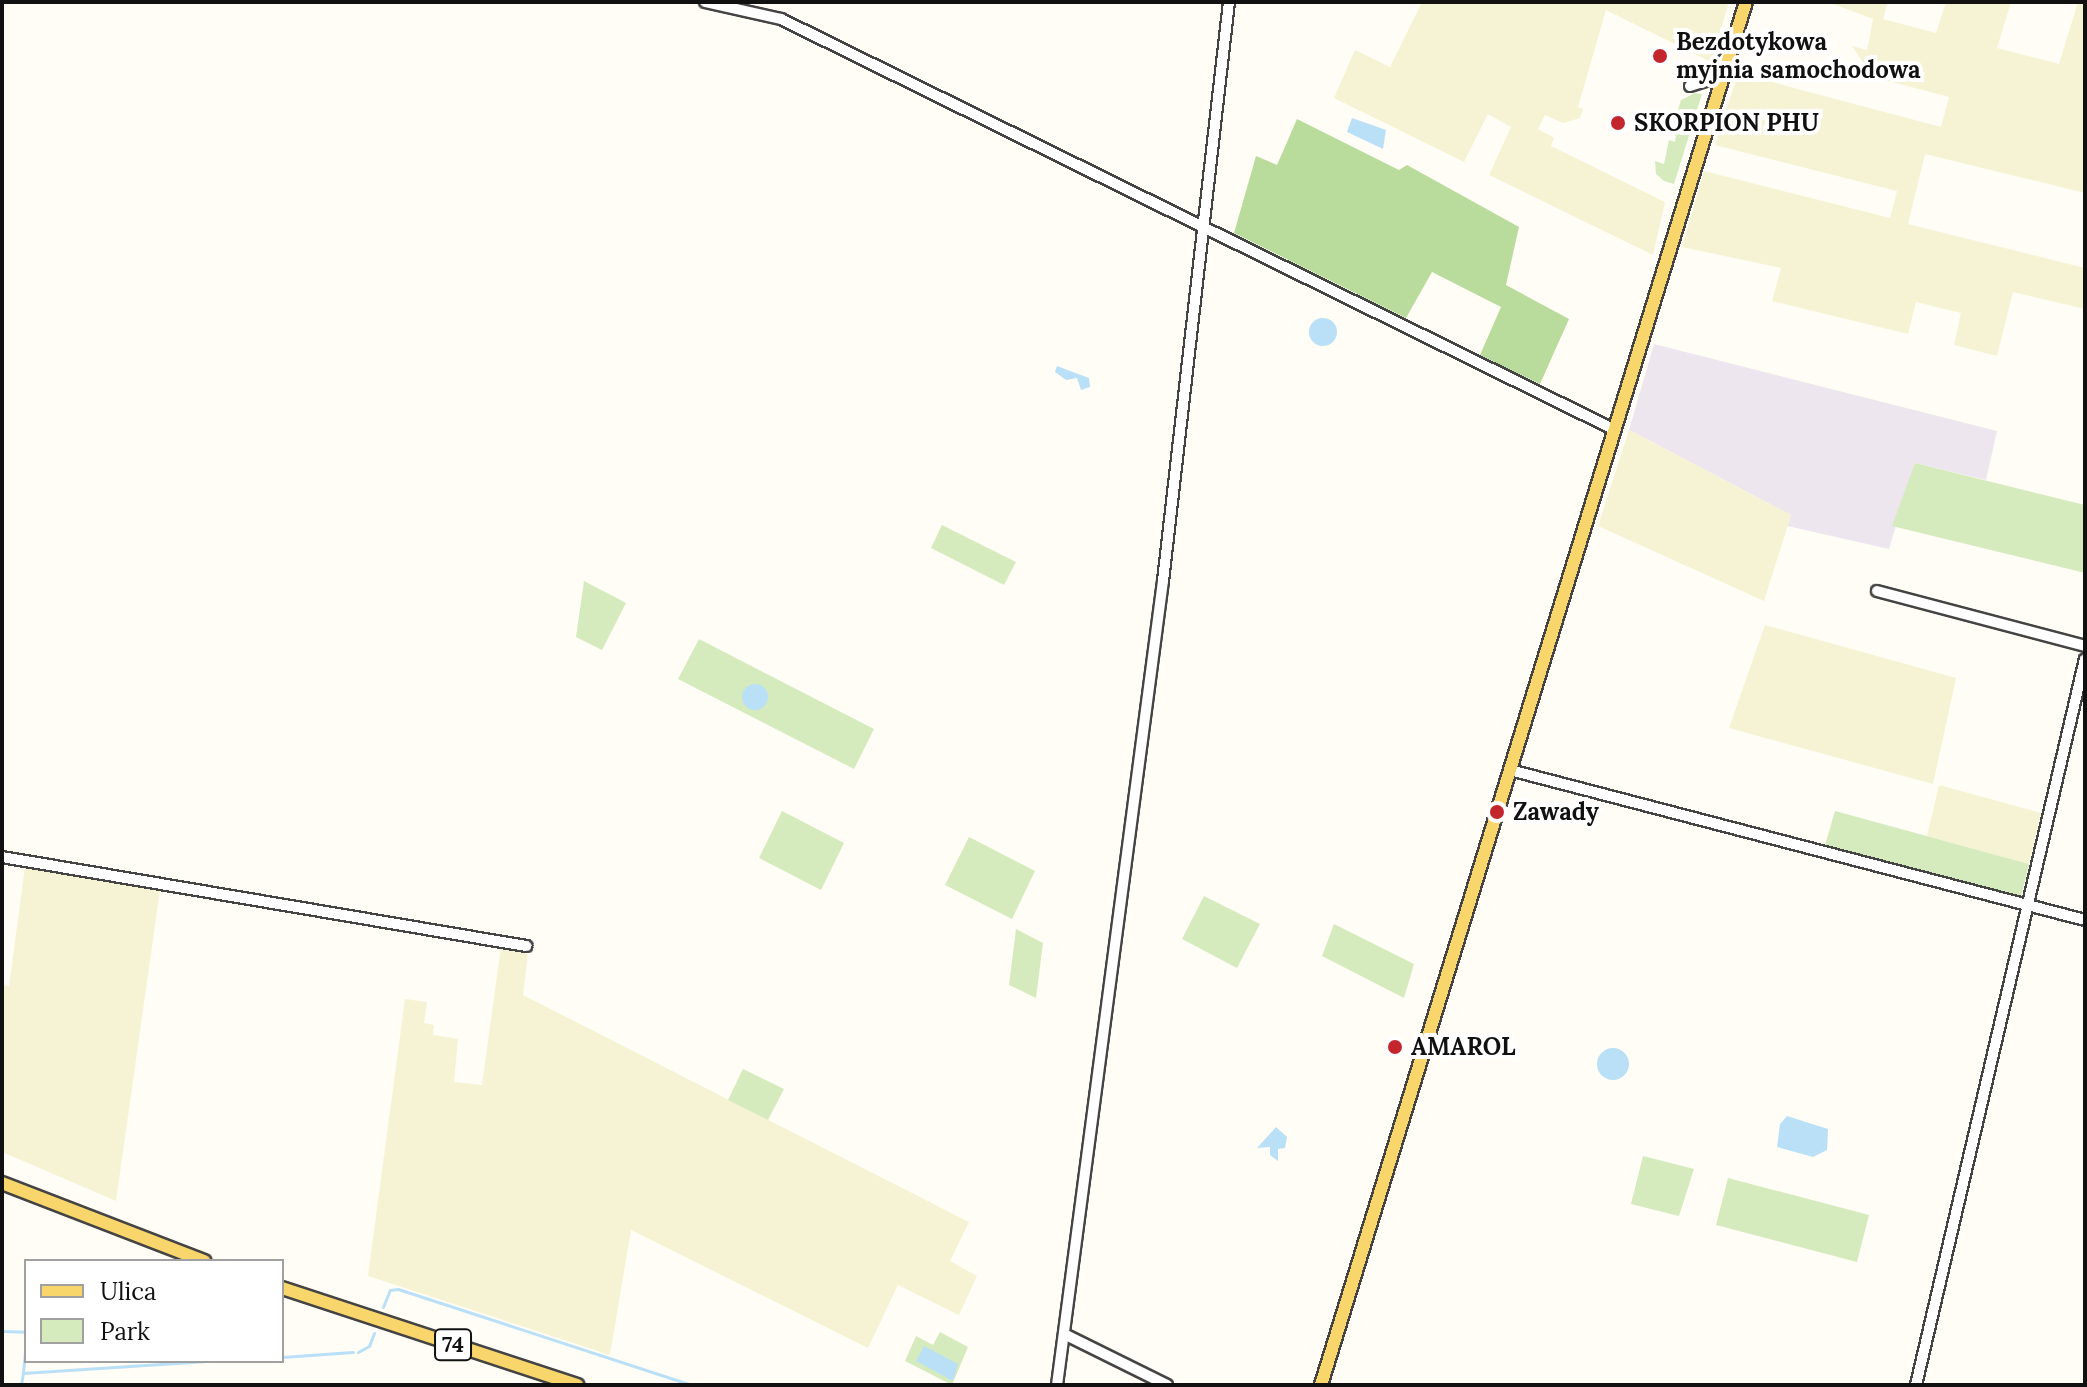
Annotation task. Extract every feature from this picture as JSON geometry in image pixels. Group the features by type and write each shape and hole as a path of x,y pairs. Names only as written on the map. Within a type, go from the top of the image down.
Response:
{"main road":[{"path":"1321,1385 1746,2"},
{"path":"2,1183 199,1259"},
{"name":"74","path":"284,1289 577,1385"}],"street":[{"path":"705,2 781,19 1613,429"},
{"path":"1057,1385 1204,226 1229,2"},
{"path":"1690,86 1708,80 1730,51"},
{"path":"1877,591 2085,646"},
{"path":"1916,1385 2085,659"},
{"path":"1510,770 2085,920"},
{"path":"2,857 526,946"},
{"path":"1064,1334 1167,1385"}],"shaded area":[{"path":"1422,2 1729,2 1711,62 1606,10 1578,107 1583,109 1580,118 1563,123 1545,115 1538,129 1554,138 1551,146 1665,202 1653,255 1489,175 1511,127 1488,114 1464,162 1334,98 1355,50 1390,67"},
{"path":"1828,2 1888,2 1883,19 1936,33 1946,2 2011,2 1997,48 2059,64 2078,2 2085,2 2085,193 1925,154 1908,224 2085,268 2085,309 2013,292 1997,356 1954,345 1961,313 1916,302 1908,334 1772,301 1781,268 1682,247 1704,171 1890,218 1897,191 1715,145 1738,73 1941,127 1949,97 1873,77 1852,46 1867,50 1873,19"},
{"path":"1654,344 1997,431 1986,480 1915,463 1889,549 1787,526 1791,515 1629,430"},
{"path":"1629,430 1791,515 1764,601 1598,526"},
{"path":"1765,625 1956,678 1933,784 1729,728"},
{"path":"1939,785 2041,813 2029,864 1927,836"},
{"path":"25,867 160,890 116,1201 2,1152 2,985 9,986"},
{"path":"501,947 528,954 523,995 969,1222 950,1261 977,1276 959,1315 898,1285 868,1348 631,1230 610,1355 368,1276 405,999 427,1002 424,1023 434,1025 433,1035 458,1039 454,1082 482,1085"}],"green space":[{"path":"1695,93 1702,94 1674,184 1656,174 1655,161 1664,164 1669,140 1675,142 1676,136 1671,133 1681,100"},
{"path":"1297,119 1399,170 1407,165 1519,227 1506,285 1569,319 1540,384 1480,355 1501,307 1432,272 1406,318 1234,233 1256,156 1277,165"},
{"path":"1915,463 2085,505 2085,573 1892,526"},
{"path":"942,525 1016,562 1004,585 931,548"},
{"path":"584,581 626,603 602,650 576,637"},
{"path":"699,639 874,729 854,769 678,679"},
{"path":"782,811 844,843 821,890 759,858"},
{"path":"1835,811 2029,864 2021,897 1825,845"},
{"path":"969,837 1035,871 1012,919 945,885"},
{"path":"1204,896 1260,924 1237,968 1182,939"},
{"path":"1334,924 1414,964 1404,998 1322,956"},
{"path":"1016,929 1043,943 1036,998 1009,985"},
{"path":"743,1069 784,1089 768,1120 728,1100"},
{"path":"1643,1156 1694,1169 1679,1216 1631,1204"},
{"path":"1728,1178 1869,1215 1857,1262 1716,1225"},
{"path":"940,1332 968,1347 952,1385 905,1361 916,1336 933,1345"}],"water":[{"path":"1352,118 1386,130 1383,149 1347,132"},
{"path":"1323,318 1333,322 1337,332 1333,342 1323,346 1313,342 1309,332 1313,322"},
{"path":"1057,366 1089,378 1090,387 1081,390 1077,378 1066,380 1055,372"},
{"path":"755,684 764,688 768,697 764,706 755,710 746,706 742,697 746,688"},
{"path":"1613,1048 1624,1053 1629,1064 1624,1075 1613,1080 1602,1075 1597,1064 1602,1053"},
{"path":"1787,1116 1828,1129 1827,1150 1813,1157 1777,1147 1780,1124"},
{"path":"1276,1127 1287,1137 1285,1148 1278,1149 1278,1161 1270,1155 1270,1147 1257,1148"},
{"path":"924,1346 958,1364 953,1381 916,1361"}],"waterway":[{"path":"383,1307 390,1290 398,1289 692,1385"},
{"path":"2,1331 24,1332"},
{"path":"358,1352 369,1346 374,1333"},
{"path":"284,1357 353,1352"},
{"path":"24,1363 23,1373 180,1363"},
{"path":"21,1385 23,1373"}],"place":[{"name":"Bezdotykowa myjnia samochodowa","path":"1660,56"},
{"name":"SKORPION PHU","path":"1618,123"},
{"name":"Zawady","path":"1497,812"},
{"name":"AMAROL","path":"1395,1047"}]}
